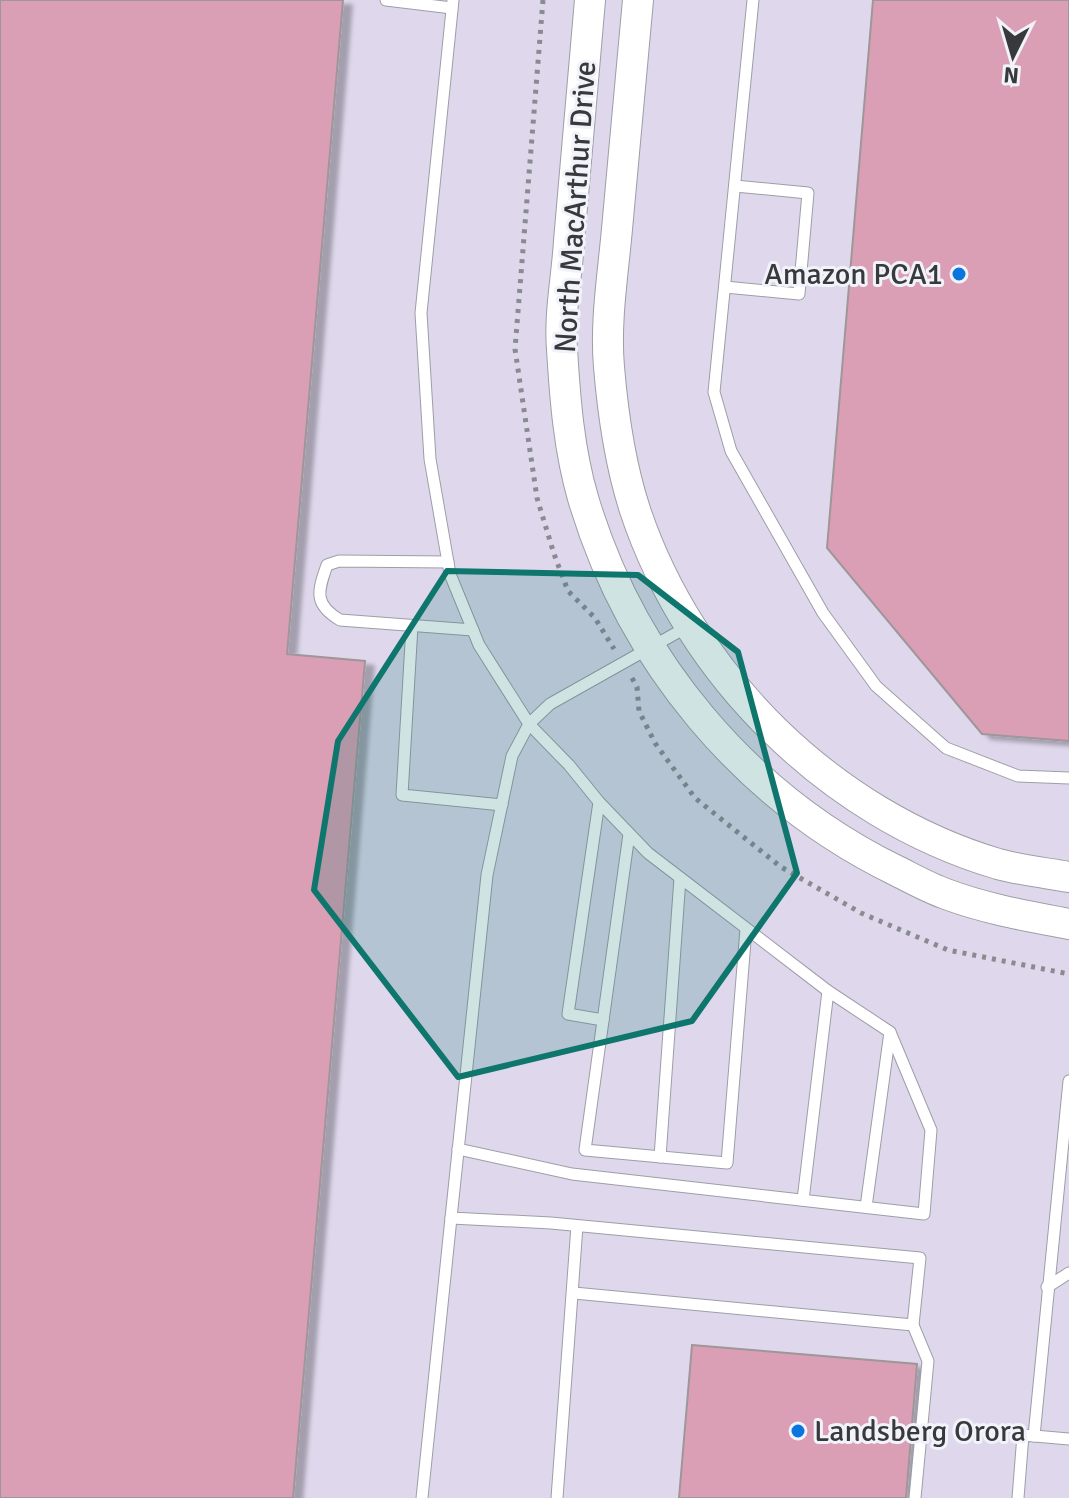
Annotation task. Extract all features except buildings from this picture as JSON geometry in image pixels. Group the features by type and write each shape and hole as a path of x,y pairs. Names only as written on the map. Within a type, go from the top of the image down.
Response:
{"main road":[{"name":"North MacArthur Drive","path":"590,0 561,345 570,434 583,497 606,563 651,648 682,695 742,764 798,812 867,856 943,893 992,909 1069,924"},
{"name":"North MacArthur Drive","path":"638,0 608,364 617,441 635,510 659,569 703,646 748,704 808,762 863,801 923,834 998,864 1069,877"}],"lane":[{"path":"386,0 452,4 421,313 430,459 450,574 479,645 529,724 629,834 746,929 828,991 890,1032 931,1130 924,1214 572,1174 458,1149"},
{"path":"753,0 714,392 731,451 823,613 876,686 946,748 1018,776 1069,778"},
{"path":"725,287 799,294 808,193 735,186"},
{"path":"448,562 354,560 327,565 318,595 325,612 340,620 473,630"},
{"path":"422,1498 487,875 512,756 529,724 550,704 691,625"},
{"path":"412,626 402,795 502,805"},
{"path":"599,802 568,1014 603,1020"},
{"path":"629,834 585,1150 727,1163 746,929"},
{"path":"660,1157 680,878"},
{"path":"803,1200 828,991"},
{"path":"866,1207 890,1032"},
{"path":"1034,1436 1069,1081"},
{"path":"451,1218 577,1226 920,1258 913,1325 928,1361 915,1498"},
{"path":"557,1498 577,1226"},
{"path":"1047,1287 1069,1273"},
{"path":"574,1293 913,1325"},
{"path":"1018,1498 1023,1435 1069,1439"}],"highlighted area":[{"path":"447,571 638,575 738,652 797,873 692,1021 458,1077 314,890 338,741"}],"shaded area":[{"path":"0,0 1069,0 1069,1498 0,1498"}],"place":[{"name":"Amazon PCA1","path":"959,274"},
{"name":"Landsberg Orora","path":"798,1431"}]}
